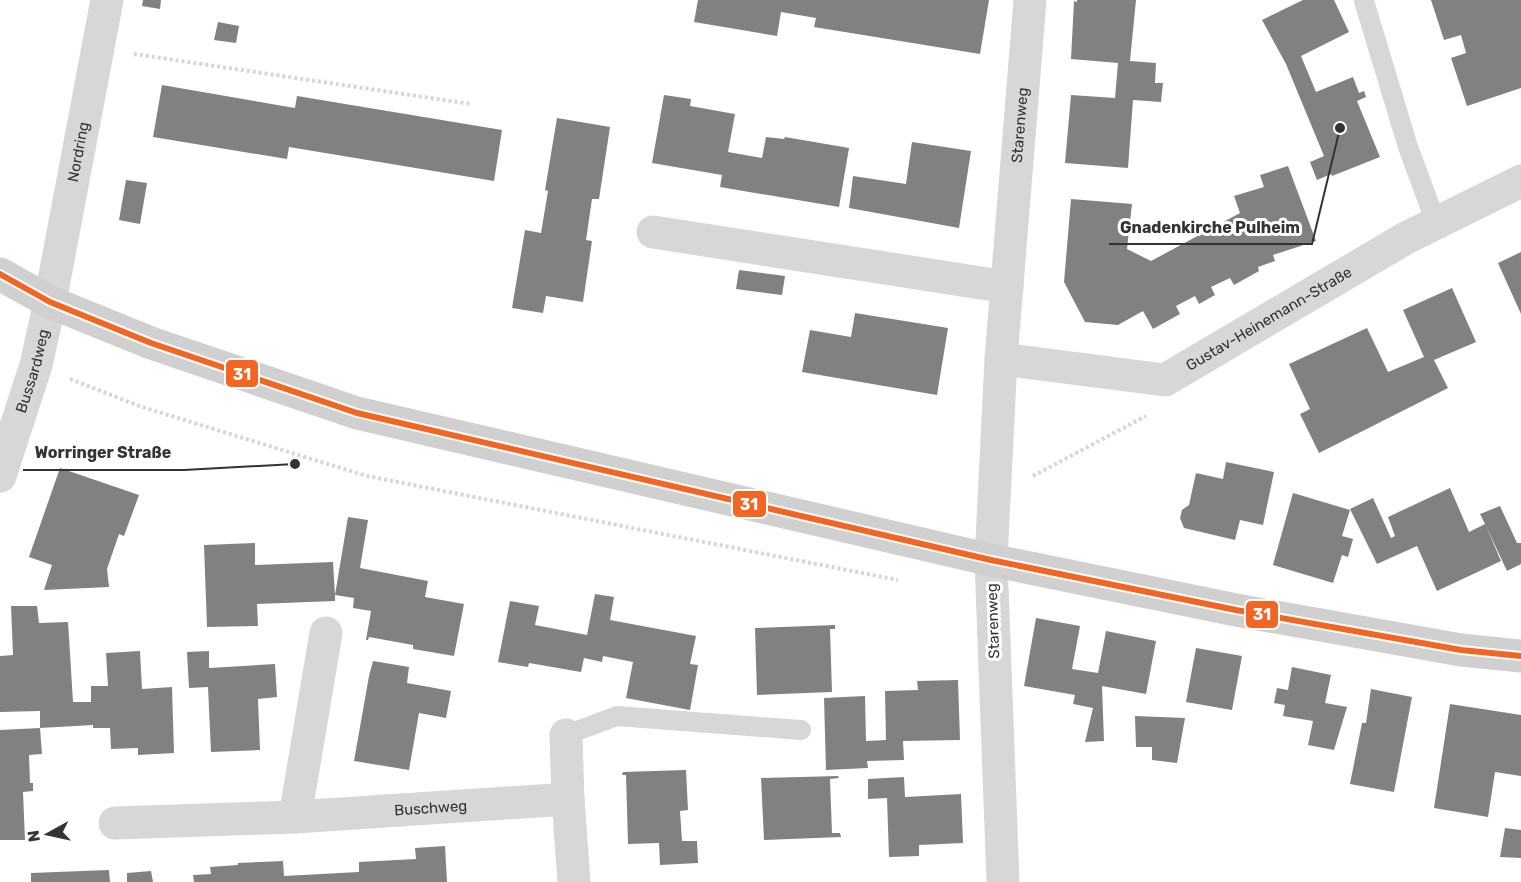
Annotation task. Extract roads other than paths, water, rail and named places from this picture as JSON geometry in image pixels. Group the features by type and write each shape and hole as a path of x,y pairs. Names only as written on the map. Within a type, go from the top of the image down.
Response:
{"main road":[{"path":"0,274 50,302 152,343 357,414 991,560 1236,610 1461,650 1521,656"}],"street":[{"name":"Nordring","path":"50,302 107,0"},
{"name":"Starenweg","path":"1003,882 991,560 1001,359 1030,0"},
{"name":"Gustav-Heinemann-Straße","path":"1001,359 1165,380 1406,238 1521,181"},
{"path":"653,232 1007,287"},
{"name":"Bussardweg","path":"0,476 36,365 50,302"},
{"path":"295,817 326,633"},
{"path":"566,735 574,882"},
{"name":"Buschweg","path":"115,824 295,817 568,799"}],"lane":[{"path":"1364,1 1408,147 1436,223"},
{"path":"566,735 617,716 801,730"}],"place":[{"name":"Gnadenkirche Pulheim","path":"1340,128"},
{"name":"Worringer Straße","path":"295,464"}]}
